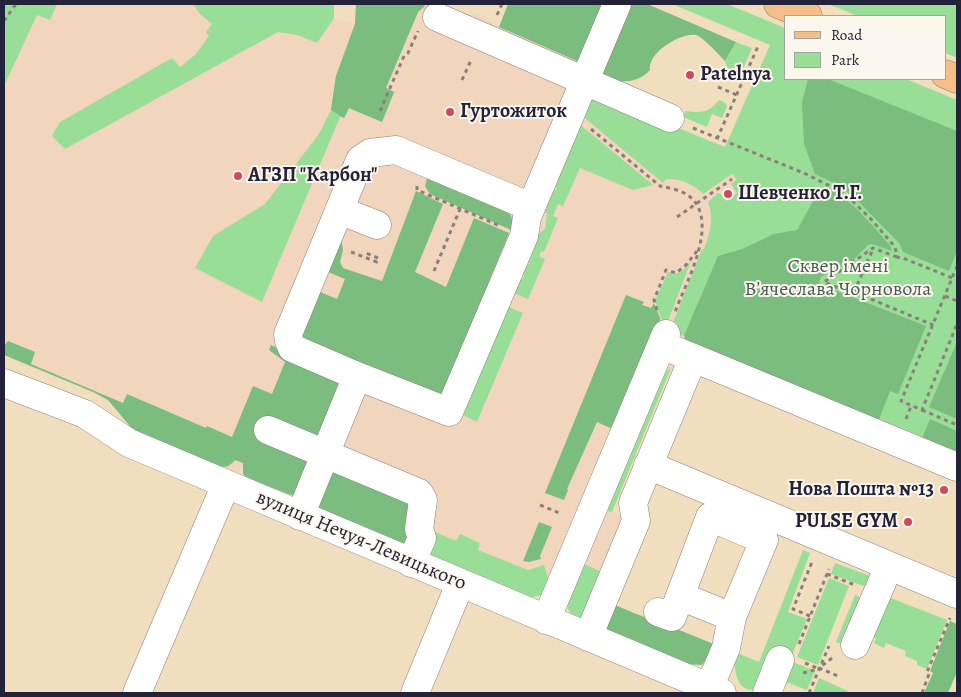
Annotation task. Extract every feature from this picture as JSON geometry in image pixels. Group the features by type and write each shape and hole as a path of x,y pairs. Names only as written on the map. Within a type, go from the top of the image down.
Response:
{"main road":[{"path":"778,4 806,15"}],"street":[{"path":"531,207 396,150 370,153 360,160 350,233 288,334 292,348 449,412 524,236 527,217 531,207 617,4"},
{"path":"428,22 584,81 670,118"},
{"path":"546,620 664,340 693,358 957,467"},
{"path":"588,637 636,521 633,503 693,358"},
{"path":"300,516 357,376"},
{"name":"вулиця Нечуя-Левицького","path":"4,383 84,414 129,444 588,637 704,689"},
{"path":"268,430 418,493 423,500 419,529 422,538 411,563"},
{"path":"648,465 888,566 954,606"},
{"path":"138,693 226,484"},
{"path":"658,612 672,617 677,591 699,528 710,518 764,540 732,617 726,648 704,689"},
{"path":"854,645 888,566"},
{"path":"415,693 460,584"},
{"path":"677,591 732,617"},
{"path":"767,693 788,655"}],"path":[{"path":"4,21 16,4"},
{"path":"380,111 404,56 408,53 428,22"},
{"path":"718,138 759,44"},
{"path":"462,80 474,52"},
{"path":"718,87 737,95"},
{"path":"571,112 660,186 673,188 688,194 697,203 702,217 703,232 700,248 664,340"},
{"path":"670,118 806,174 844,194 870,218 895,247 897,257"},
{"path":"416,178 417,190 524,236"},
{"path":"677,217 732,179"},
{"path":"434,271 460,209"},
{"path":"350,233 366,253 378,258 376,262 350,233"},
{"path":"664,340 654,300 666,270 676,273 686,265 700,248"},
{"path":"873,248 952,278"},
{"path":"873,248 824,282 850,293 854,292 933,325"},
{"path":"854,292 873,248"},
{"path":"957,266 901,401 957,425"},
{"path":"945,296 957,301"},
{"path":"922,410 957,326"},
{"path":"810,616 793,609 813,558"},
{"path":"788,655 810,616 830,565"},
{"path":"827,574 855,586"},
{"path":"922,693 929,674 928,672 954,606"},
{"path":"819,668 838,676"}],"shaded area":[{"path":"57,4 232,4 321,9 334,18 355,24 418,12 428,4 442,4 468,14 480,15 499,27 577,61 598,95 758,161 612,512 627,519 590,608 243,463 238,475 134,431 108,400 4,355 4,36 17,7 49,20"}],"green space":[{"path":"4,4 57,4 50,20 37,15 4,86"},
{"path":"193,4 334,4 334,18 317,43 297,35 278,32 65,149 52,136 60,122 172,58 180,67 196,54 209,36 206,32 212,24 200,14"},
{"path":"356,4 423,4 425,6 418,12 386,88 394,92 382,122 349,108 344,118 340,117 262,302 195,268 213,236 265,204 319,134 331,110 336,76 355,24"},
{"path":"356,4 423,4 425,6 418,12 386,88 394,92 382,122 349,108 344,118 331,110 336,76 355,24"},
{"path":"508,4 607,4 582,58 577,61 499,27"},
{"path":"627,4 647,4 736,42 725,61 699,36 690,35 682,37 674,40 659,51 650,63 650,70 640,78 629,81 603,80 601,66"},
{"name":"Сквер імені Вʼячеслава Чорновола","path":"672,4 727,4 784,28 784,80 908,80 957,100 957,458 687,342 684,336 670,330 708,237 711,214 708,202 718,193 726,201 737,193 731,184 737,179 732,174 703,194 695,187 681,181 666,179 663,183 580,114 595,94 725,147 770,45"},
{"path":"828,4 957,4 957,58 946,53 946,15 856,15"},
{"path":"736,42 752,48 739,78 733,81 727,77 729,72 725,61"},
{"path":"808,80 830,80 957,131 957,251 949,271 903,252 900,244 856,199 838,185 815,174 804,144 802,102"},
{"path":"719,100 727,106 722,118 712,114 707,127 683,117 686,111 708,110"},
{"path":"577,122 653,185 633,190 580,168 563,206 558,204 553,216 558,218 544,252 541,251 539,256 545,259 528,299 514,293 517,281 524,278 523,270 529,264 525,253 531,234 540,233 545,229 547,213 541,210 550,189 557,190 555,185"},
{"path":"428,175 506,208 512,218 511,230 430,194 425,186"},
{"path":"828,188 846,199 890,245 892,251 872,244 868,245 853,260 821,277 819,284 926,326 898,394 890,391 877,425 687,342 684,336 718,256 742,249 774,234 797,230 817,194"},
{"path":"416,191 443,204 415,272 446,287 474,218 509,233 440,401 303,343 300,321 315,290 337,299 345,279 323,270 338,240 342,243 343,250 340,262 343,268 382,281"},
{"path":"691,261 665,329 655,301 668,272 678,273"},
{"path":"626,295 644,302 642,305 651,308 654,303 660,318 659,328 617,431 597,422 567,489 564,500 545,493"},
{"path":"509,307 523,313 477,422 463,415 462,410"},
{"path":"8,341 35,352 31,364 123,403 127,394 206,428 207,426 232,437 253,386 272,394 285,362 269,350 271,345 342,382 319,459 294,496 246,478 243,474 243,463 235,460 228,466 218,466 134,431 108,400 4,355 4,346"},
{"path":"957,342 957,419 929,407"},
{"path":"671,368 612,512 605,510 584,564 604,573 584,621 572,615 568,609 568,595 656,384 662,375"},
{"path":"930,419 957,431 957,458 920,443"},
{"path":"327,463 414,503 406,546 313,507"},
{"path":"539,522 552,527 540,556 541,559 529,562 523,561"},
{"path":"428,529 456,541 460,534 480,543 478,550 528,570 544,565 549,582 541,595 530,598 427,554"},
{"path":"803,550 810,553 788,612 807,619 792,655 774,647 757,689 750,690 744,688 737,678 735,652 759,662"},
{"path":"835,563 873,577 869,588 831,574"},
{"path":"829,578 849,586 818,665 797,657"},
{"path":"855,595 860,597 858,603 863,605 847,646 836,642"},
{"path":"883,595 947,620 927,669 917,665 917,661 905,656 906,651 886,643 884,648 874,643 876,638 866,634"},
{"path":"612,604 716,645 702,665 685,664 601,629"},
{"path":"950,621 957,624 957,672 948,693 924,693 933,673 930,671"},
{"path":"788,660 815,671 807,690 778,681"},
{"path":"819,678 848,691 847,693 813,693"}],"place":[{"name":"Patelnya","path":"690,75"},
{"name":"Гуртожиток","path":"450,112"},
{"name":"АГЗП \"Карбон\"","path":"238,176"},
{"name":"Шевченко Т.Г.","path":"728,194"},
{"name":"Нова Пошта №13","path":"944,490"},
{"name":"PULSE GYM","path":"908,522"}]}
